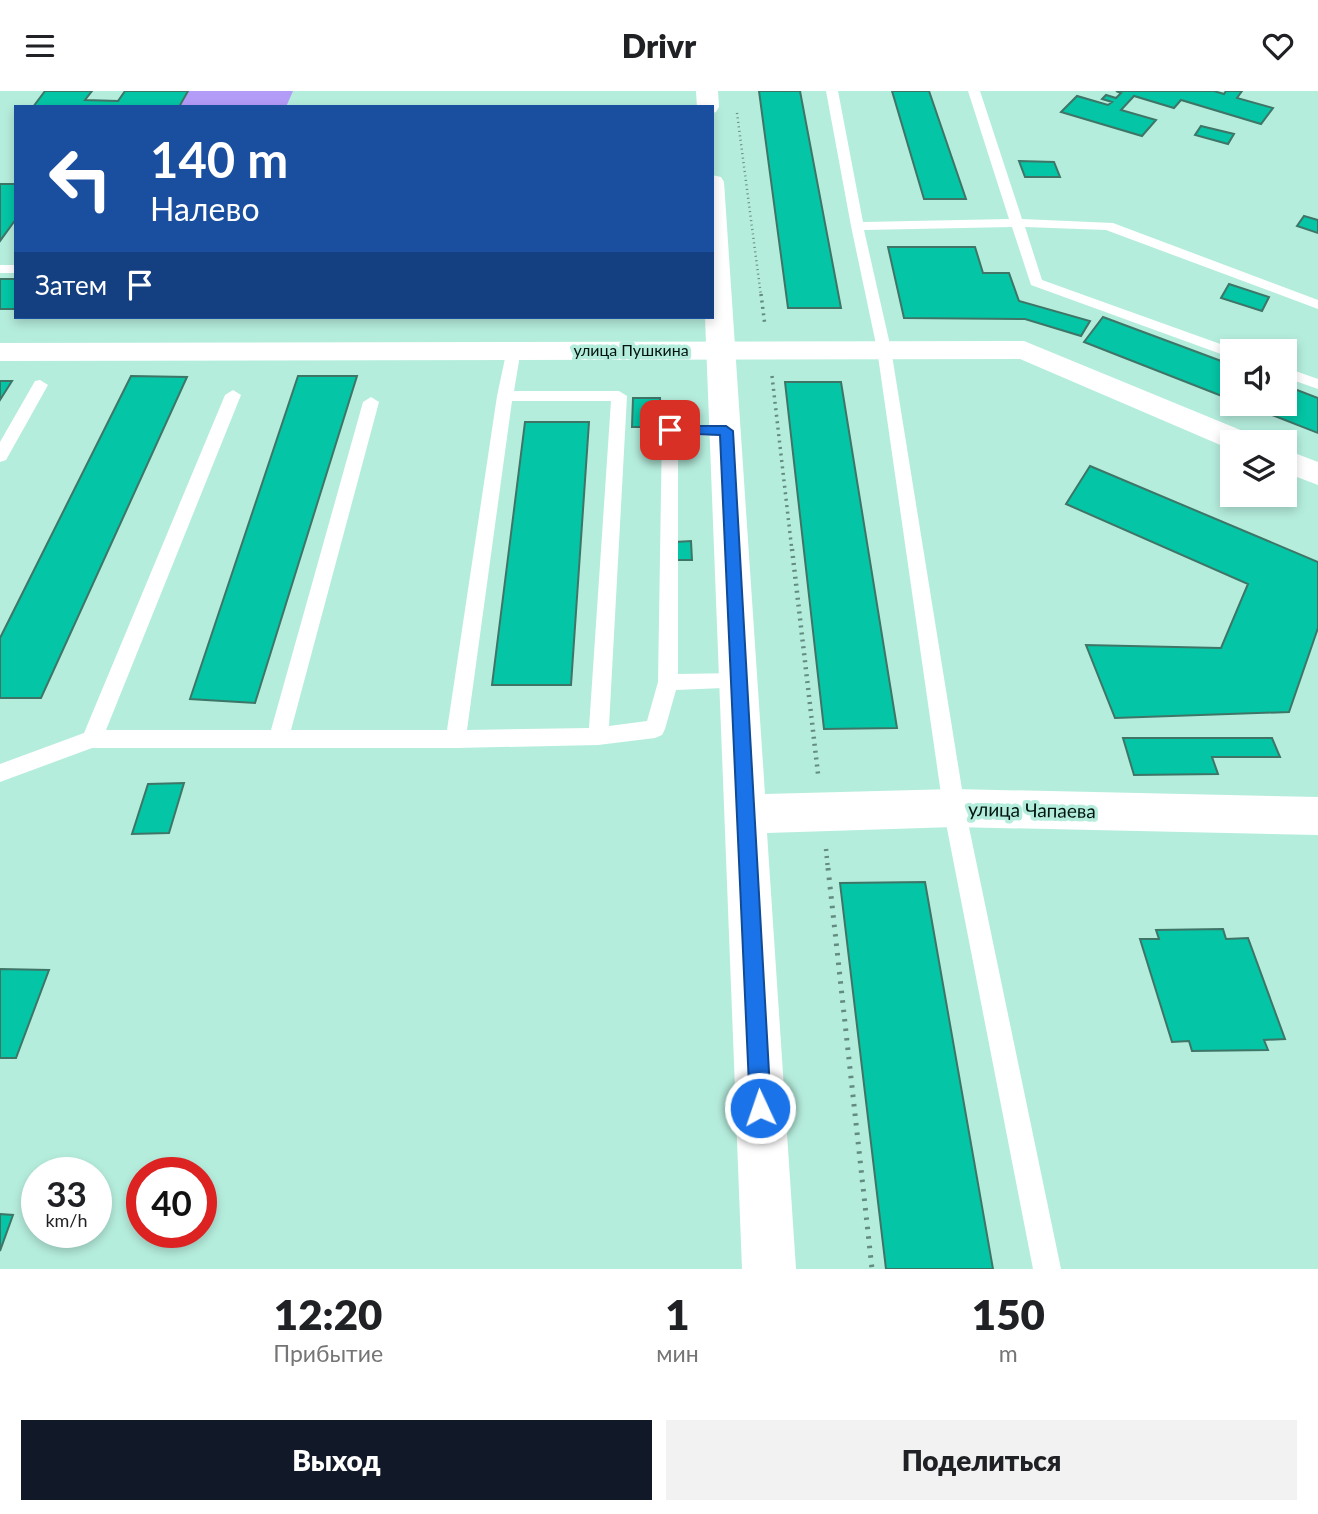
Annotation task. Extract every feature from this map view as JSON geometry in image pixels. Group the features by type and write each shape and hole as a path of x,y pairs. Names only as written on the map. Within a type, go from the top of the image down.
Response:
{"street":[{"path":"714,216 769,1269"},
{"name":"улица Пушкина","path":"0,352 1024,350 1220,433"},
{"path":"1297,465 1318,474"},
{"name":"улица Чапаева","path":"745,814 954,808 1318,816"}],"lane":[{"path":"832,91 857,226 884,349 954,808 1047,1269"},
{"path":"974,91 1019,223 1035,282 1220,349"},
{"path":"857,226 1019,223 1108,226 1318,305"},
{"path":"456,739 514,349"},
{"path":"1297,377 1318,384"},
{"path":"0,456 40,386"},
{"path":"92,739 233,395"},
{"path":"505,396 619,396 598,736"},
{"path":"279,739 371,402"},
{"path":"0,773 92,739 456,739 598,736 655,729 668,681 670,430 726,431"},
{"path":"668,681 738,681"}],"path":[{"path":"736,105 769,350 872,1269"}],"shaded area":[{"path":"188,91 293,91 287,105 180,105"}],"building":[{"path":"45,91 92,91 85,100 118,101 125,91 188,91 180,105 34,105"},
{"path":"759,91 800,91 841,308 788,308"},
{"path":"892,91 929,91 966,199 924,199"},
{"path":"1116,91 1214,91 1224,94 1226,91 1242,91 1237,98 1273,108 1261,124 1181,100 1174,108 1134,96 1121,110 1156,120 1142,136 1061,112 1077,96 1108,105 1112,102 1102,99 1106,95 1116,98 1121,93"},
{"path":"1201,126 1234,134 1228,144 1195,135"},
{"path":"1019,161 1054,162 1060,177 1025,177"},
{"path":"0,184 14,184 14,222 0,241"},
{"path":"1304,216 1318,220 1318,233 1297,226"},
{"path":"888,247 975,247 983,273 1009,273 1019,301 1090,321 1081,336 1025,319 904,318"},
{"path":"0,279 14,279 14,309 0,309"},
{"path":"1229,284 1269,297 1262,311 1221,298"},
{"path":"1103,317 1220,361 1220,395 1084,342"},
{"path":"131,376 187,377 41,698 0,698 0,638"},
{"path":"298,376 357,376 255,703 190,699"},
{"path":"0,381 12,381 0,400"},
{"path":"785,382 841,382 897,728 824,729"},
{"path":"1297,390 1318,398 1318,433 1275,416 1297,416"},
{"path":"633,398 660,398 661,427 632,427"},
{"path":"525,422 589,422 571,685 492,685"},
{"path":"1090,466 1318,562 1318,628 1289,712 1115,718 1086,645 1221,648 1248,584 1066,504"},
{"path":"691,541 692,560 675,560 675,542"},
{"path":"1123,738 1272,738 1280,757 1212,757 1218,774 1134,775"},
{"path":"184,783 169,833 132,834 148,784"},
{"path":"925,882 993,1269 886,1269 840,883"},
{"path":"1223,929 1226,939 1248,938 1285,1039 1264,1040 1268,1050 1192,1051 1189,1041 1172,1042 1140,939 1159,939 1156,930"},
{"path":"0,969 49,970 16,1058 0,1058"},
{"path":"0,1214 13,1215 0,1251"}],"route":[{"path":"670,430 726,431 760,1108"}]}
